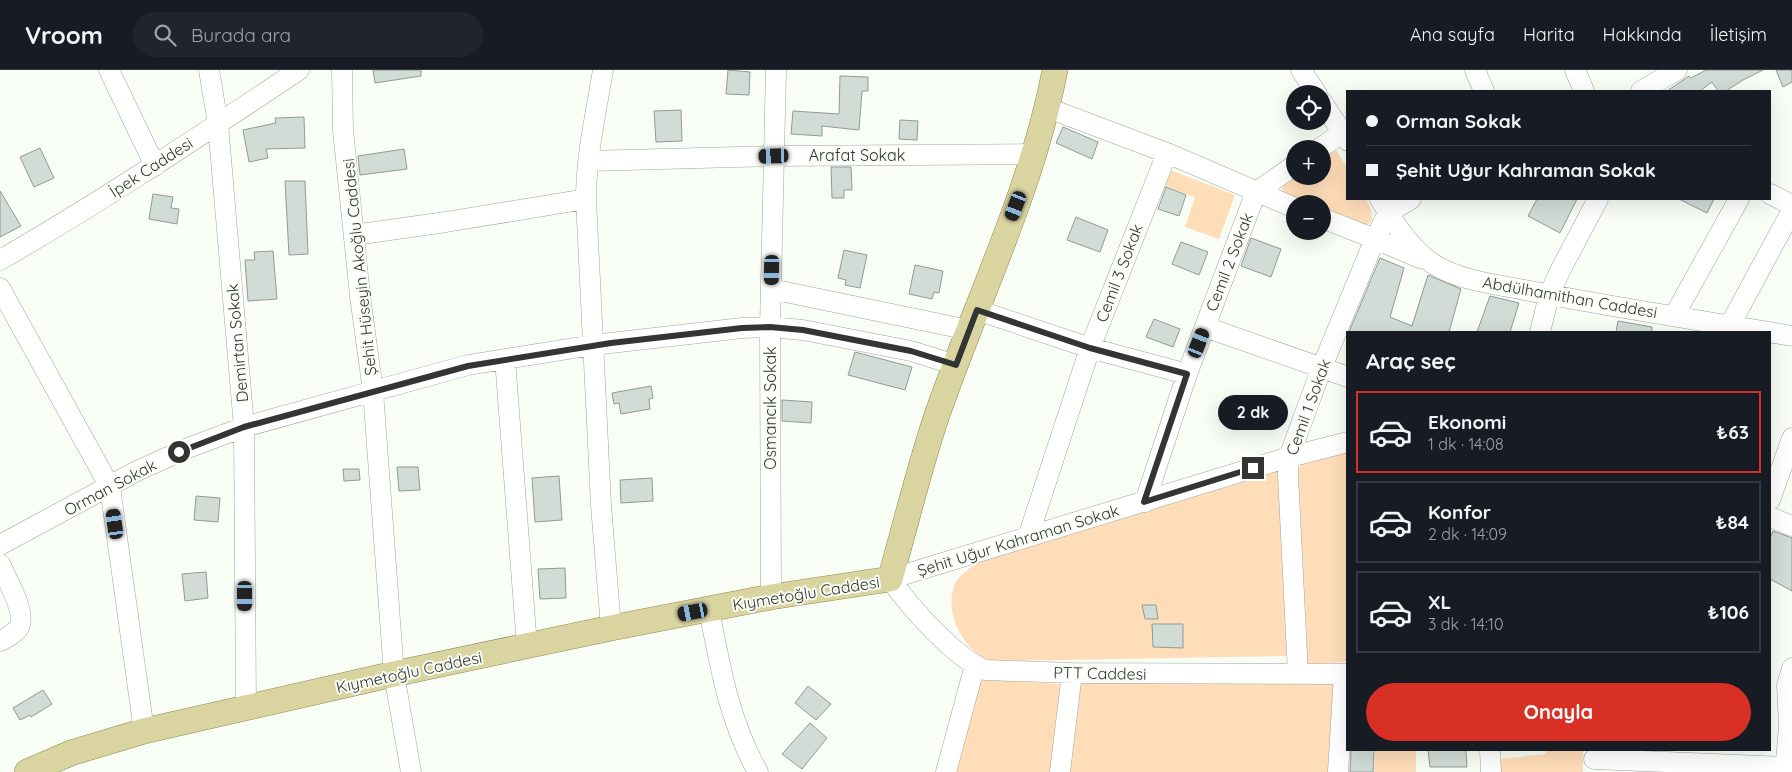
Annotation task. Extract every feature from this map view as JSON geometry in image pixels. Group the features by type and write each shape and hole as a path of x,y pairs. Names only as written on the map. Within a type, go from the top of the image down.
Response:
{"main road":[{"name":"Kıymetoğlu Caddesi","path":"27,772 79,750 144,731 394,674 611,628 771,597 890,579 937,415 1035,154 1048,108 1055,70"}],"street":[{"path":"109,70 155,166"},
{"name":"Demirtan Sokak","path":"209,70 218,124 244,427 246,708"},
{"name":"İpek Caddesi","path":"0,260 64,224 299,70"},
{"name":"Şehit Hüseyin Akoğlu Caddesi","path":"342,70 343,130 372,391 394,674 411,772"},
{"path":"603,70 589,161 586,199 601,505 611,628"},
{"name":"Osmancık Sokak","path":"771,597 770,327 776,70"},
{"path":"1301,70 1311,85"},
{"path":"1475,70 1484,90"},
{"path":"1575,70 1584,90"},
{"path":"1643,90 1677,70"},
{"path":"1048,108 1167,153 1286,204"},
{"path":"1331,116 1345,137 1331,143"},
{"name":"Cemil 3 Sokak","path":"1028,537 1090,348 1167,153"},
{"name":"Arafat Sokak","path":"589,161 774,156 1035,154"},
{"path":"1256,192 1286,171"},
{"name":"Cemil 2 Sokak","path":"1144,502 1187,374 1256,192"},
{"path":"1771,194 1792,205"},
{"path":"354,235 586,199"},
{"path":"1384,206 1407,200"},
{"path":"1540,331 1549,295 1597,200"},
{"path":"1674,316 1738,200"},
{"name":"Cemil 1 Sokak","path":"1298,674 1288,475 1289,457 1322,367 1375,239 1384,206"},
{"name":"Abdülhamithan Caddesi","path":"1384,206 1404,236 1417,250 1435,266 1455,274 1482,282 1549,295 1764,331"},
{"path":"1730,325 1792,210"},
{"path":"1331,222 1435,266"},
{"path":"0,288 110,487 144,731"},
{"path":"772,289 973,320 1187,374"},
{"name":"Orman Sokak","path":"0,545 138,471 188,448 244,427 372,391 468,366 505,359 593,345 742,328 770,327 803,330 903,350 956,365"},
{"path":"1205,327 1346,376"},
{"name":"Abdülhamithan Caddesi","path":"1771,332 1792,336"},
{"path":"505,359 527,646"},
{"path":"1771,497 1792,438"},
{"name":"Şehit Uğur Kahraman Sokak","path":"890,579 1289,457 1346,443"},
{"path":"1771,517 1792,526"},
{"path":"0,564 20,611 21,622 15,632 0,641"},
{"name":"PTT Caddesi","path":"890,579 903,598 961,656 975,665 994,671 1346,674"},
{"path":"709,609 729,705 744,745 758,772"},
{"path":"946,772 975,665"},
{"path":"1060,772 1072,673"},
{"path":"1338,772 1346,674"},
{"path":"1593,760 1788,767 1789,726 1785,680"},
{"path":"1490,751 1491,772"}],"shaded area":[{"path":"1333,145 1346,166 1346,200 1366,200 1371,209 1372,220 1369,224 1364,225 1343,215 1331,212 1331,195 1286,195 1282,192 1283,185 1286,183 1286,185 1331,185 1331,147"},
{"path":"1165,168 1235,195 1219,239 1185,227 1195,197 1160,185"},
{"path":"1346,450 1346,662 1308,664 1298,472 1302,460"},
{"path":"1275,469 1280,473 1287,656 997,661 982,657 974,651 967,644 956,626 951,606 954,586 961,575 979,562"},
{"path":"976,679 1061,684 1050,772 952,772"},
{"path":"1333,682 1328,772 1065,772 1081,683"},
{"path":"1375,751 1416,751 1416,772 1374,772"},
{"path":"1546,751 1583,751 1583,772 1499,772 1499,759 1546,754"}],"building":[{"path":"373,70 421,70 421,76 375,83"},
{"path":"728,70 750,72 749,95 726,94"},
{"path":"1706,70 1763,70 1728,90 1717,90 1712,82 1701,90 1668,90 1689,76 1691,78"},
{"path":"1776,70 1792,70 1792,82 1783,87"},
{"path":"840,76 868,77 868,91 862,91 859,130 822,126 822,136 791,134 793,111 839,114"},
{"path":"681,110 682,141 656,142 654,111"},
{"path":"304,117 305,148 266,149 268,158 249,162 243,130 276,123 275,118"},
{"path":"900,120 918,121 917,140 899,139"},
{"path":"1063,127 1098,142 1092,159 1056,143"},
{"path":"40,148 54,178 34,187 20,157"},
{"path":"404,149 407,169 360,175 358,156"},
{"path":"831,167 851,167 852,190 844,190 844,198 832,198"},
{"path":"285,181 305,181 308,254 289,255"},
{"path":"1166,187 1186,195 1179,216 1158,209"},
{"path":"0,191 21,226 0,237"},
{"path":"153,194 173,197 171,208 179,209 177,224 149,219"},
{"path":"1536,200 1576,200 1560,233 1528,216"},
{"path":"1681,200 1714,200 1707,213"},
{"path":"1076,217 1108,230 1100,252 1067,240"},
{"path":"1251,238 1281,249 1271,277 1241,266"},
{"path":"1181,242 1208,252 1199,275 1172,264"},
{"path":"844,250 867,255 860,288 845,285 846,280 838,278"},
{"path":"273,251 277,299 248,301 245,260 255,260 254,252"},
{"path":"1380,258 1404,268 1390,317 1412,326 1428,275 1461,289 1449,331 1349,331"},
{"path":"915,265 943,271 939,293 934,292 932,299 909,294"},
{"path":"1490,296 1519,303 1510,331 1477,331"},
{"path":"1154,319 1180,329 1173,347 1146,337"},
{"path":"1618,321 1652,327 1652,331 1616,331"},
{"path":"855,352 912,367 905,390 848,375"},
{"path":"651,386 653,398 649,399 650,409 621,414 619,403 614,404 612,393"},
{"path":"782,400 812,402 811,423 782,421"},
{"path":"397,467 418,467 420,490 399,491"},
{"path":"343,469 359,469 360,480 344,481"},
{"path":"559,476 562,520 535,522 532,478"},
{"path":"652,478 653,501 621,503 620,480"},
{"path":"196,496 220,498 218,522 194,520"},
{"path":"1773,531 1792,538 1792,591 1771,580 1771,536"},
{"path":"565,568 566,598 540,599 538,569"},
{"path":"206,572 208,598 185,601 182,574"},
{"path":"1142,605 1156,605 1158,619 1145,619"},
{"path":"1152,624 1183,624 1183,648 1153,647"},
{"path":"808,686 831,704 816,720 795,703"},
{"path":"43,690 52,704 31,717 30,715 20,720 13,708"},
{"path":"810,723 827,738 802,769 782,754"},
{"path":"1351,751 1374,751 1373,772 1350,772"},
{"path":"1428,751 1466,751 1467,767 1430,767"}],"route":[{"path":"179,452 244,427 468,366 593,345 742,328 770,327 803,330 911,351 956,365 977,310 1090,348 1187,374 1144,502 1253,468"}]}
